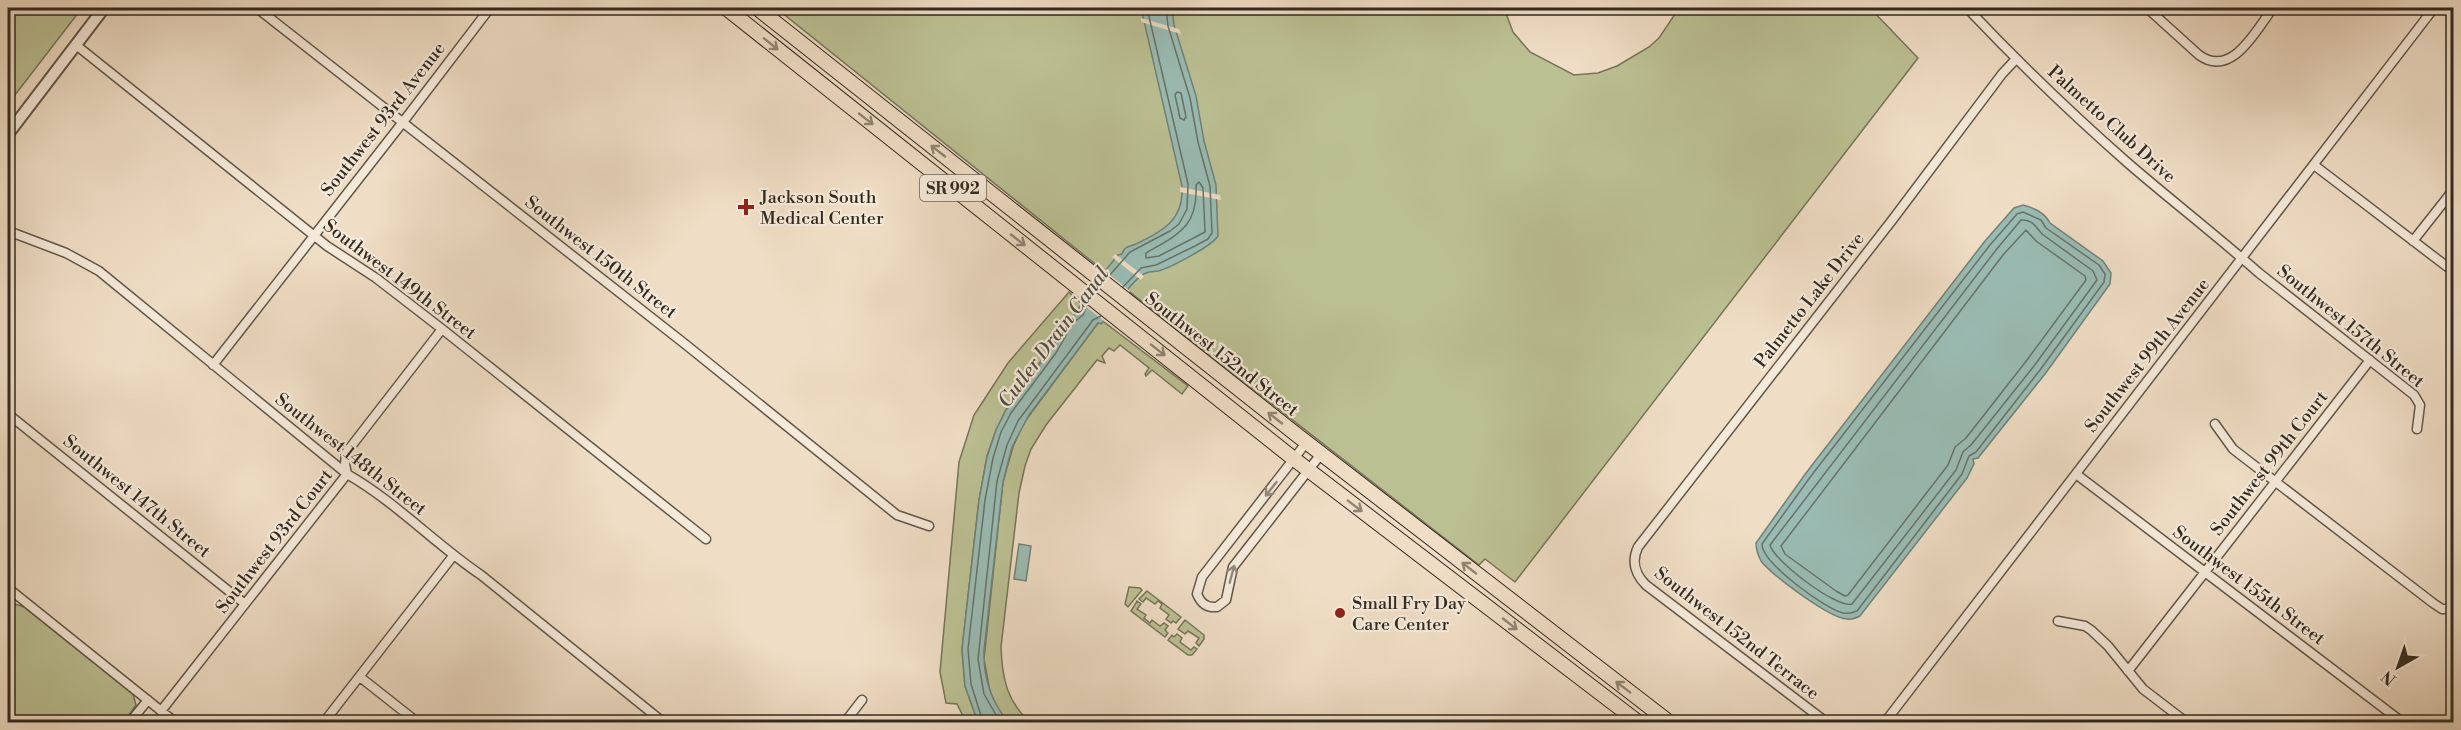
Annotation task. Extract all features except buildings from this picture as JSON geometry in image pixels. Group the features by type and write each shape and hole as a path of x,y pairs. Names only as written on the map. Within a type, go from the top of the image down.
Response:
{"main road":[{"name":"Southwest 152nd Street","path":"726,8 1308,470 1638,723"},
{"name":"Southwest 152nd Street","path":"757,8 1306,443 1670,723"}],"street":[{"path":"8,134 104,8"},
{"name":"Southwest 150th Street","path":"257,8 676,337 897,516 929,526"},
{"name":"Southwest 93rd Avenue","path":"213,365 490,8"},
{"name":"Palmetto Club Drive","path":"1967,8 2016,59 2129,164 2242,258"},
{"path":"2146,8 2206,59 2216,62 2224,62 2238,54 2273,8"},
{"name":"Southwest 99th Avenue","path":"1885,723 2434,8"},
{"name":"Southwest 149th Street","path":"76,45 314,235 376,278 442,329 706,538"},
{"name":"Palmetto Lake Drive","path":"1634,564 1638,547 1893,219 2002,74 2016,59"},
{"path":"2314,165 2454,272"},
{"path":"2413,242 2454,189"},
{"name":"Southwest 148th Street","path":"8,231 66,253 90,265 347,474 367,486 663,723"},
{"name":"Southwest 157th Street","path":"2242,258 2417,398 2420,405 2417,429"},
{"name":"Southwest 93rd Court","path":"161,711 347,474 346,453 442,329"},
{"name":"Southwest 99th Court","path":"2128,671 2370,360"},
{"name":"Southwest 147th Street","path":"8,414 245,604"},
{"path":"2216,424 2234,449 2276,482 2433,603 2442,609 2452,609"},
{"path":"1306,443 1202,577 1197,594 1202,603 1217,607 1226,600 1233,567 1321,454"},
{"name":"Southwest 155th Street","path":"2076,474 2402,723"},
{"path":"324,723 453,556"},
{"name":"Southwest 152nd Terrace","path":"1634,564 1637,574 1646,585 1826,723"},
{"path":"8,589 175,723"},
{"path":"2058,621 2085,626 2091,630 2108,646 2143,689 2186,723"},
{"path":"360,677 417,723"},
{"path":"130,723 148,700"},
{"path":"845,723 862,700"}],"green space":[{"path":"8,8 82,8 8,104"},
{"path":"776,8 1504,8 1513,32 1530,52 1574,75 1598,73 1617,66 1649,47 1659,38 1679,8 1870,8 1918,58 1515,582 1485,559 1479,565 1196,345"},
{"path":"1069,292 1082,304 1006,410 987,456 979,500 962,649 965,686 978,722 966,722 957,704 946,703 940,672 959,462 974,415 1008,363"},
{"path":"1104,322 1188,386 1182,394 1152,370 1146,376 1149,368 1120,345 1114,351 1109,348 1102,356 1105,363 1097,360 1046,425 1031,449 1019,493 1001,647 1007,689 1016,706 1030,722 1008,722 999,712 990,692 984,659 1003,482 1013,447 1023,424 1098,323"},
{"path":"1129,587 1142,590 1128,607 1125,604"},
{"path":"1147,591 1181,617 1176,623 1173,621 1171,623 1166,619 1169,615 1160,608 1162,604 1158,601 1155,604 1146,598 1143,602 1139,599"},
{"path":"1137,601 1141,604 1137,609 1146,615 1144,618 1150,623 1152,620 1160,626 1164,623 1168,626 1165,630 1168,633 1165,637 1131,611"},
{"path":"8,602 24,607 133,694 136,705 124,722 8,722"},
{"path":"1185,620 1204,635 1199,646 1196,643 1199,638 1188,631 1185,634 1178,629"},
{"path":"1177,634 1182,638 1180,642 1191,650 1194,647 1197,649 1192,655 1188,655 1168,640 1172,635 1174,637"}],"water":[{"path":"1141,8 1172,8 1174,25 1196,96 1204,141 1216,185 1218,236 1190,256 1164,269 1146,273 1132,284 1107,318 1101,324 1098,323 1029,415 1012,447 1003,482 984,650 989,688 1008,722 978,722 965,686 962,649 979,500 987,457 996,430 1006,410 1051,349 1069,319 1077,313 1084,297 1118,255 1122,254 1127,247 1163,228 1176,216 1180,207 1182,186"},
{"path":"2023,205 2042,213 2050,223 2103,261 2111,273 2110,284 2045,374 1978,458 1973,459 1974,464 1967,478 1860,616 1851,619 1839,617 1801,595 1767,567 1760,559 1756,543 1806,473 1985,241 2014,208"},
{"path":"1019,544 1031,546 1026,581 1014,579"}],"pier":[{"path":"1141,18 1179,29 1181,34 1141,22"},
{"path":"1180,187 1220,195 1221,200 1180,192"},
{"path":"1115,254 1144,276 1141,280 1112,257"},
{"path":"1105,271 1130,291 1105,322 1080,302"}],"place":[{"name":"Jackson South Medical Center","path":"746,207"},
{"name":"Small Fry Day Care Center","path":"1340,613"}],"water label":[{"name":"Cutler Drain Canal","path":"1053,337"}]}
